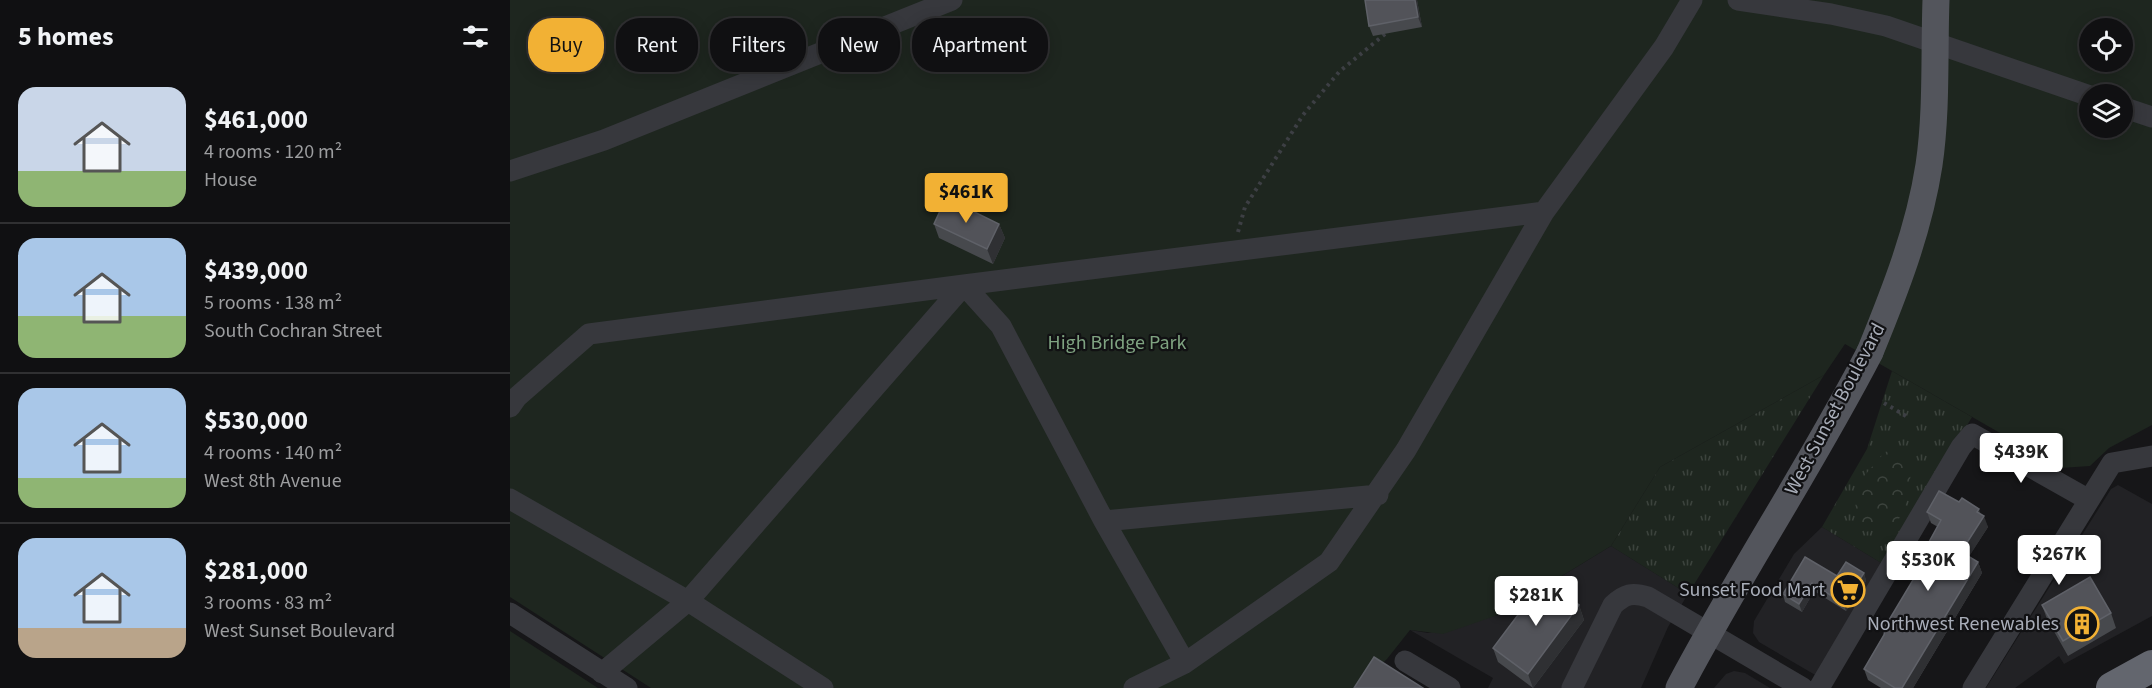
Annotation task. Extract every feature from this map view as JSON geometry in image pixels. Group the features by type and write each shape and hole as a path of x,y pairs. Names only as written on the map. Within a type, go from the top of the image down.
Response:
{"highway":[{"path":"2112,688 2152,666"}],"main road":[{"name":"West Sunset Boulevard","path":"1679,688 1708,633 1784,506 1870,352 1901,274 1921,207 1929,163 1935,0"}],"street":[{"path":"510,171 615,136 952,0"},
{"path":"1134,688 1185,663 1329,562 1378,495 1544,212 1664,47 1692,0"},
{"path":"1738,0 1831,14 1886,26 2079,92"},
{"path":"2133,111 2152,117"},
{"path":"510,407 517,397 589,334 1544,212"},
{"path":"964,285 1001,326 1104,521 1185,663"},
{"path":"602,673 688,601 964,285"},
{"path":"1819,688 1961,447 1972,434 2089,500"},
{"path":"1973,688 2112,463 2152,456"},
{"path":"1104,521 1378,495"},
{"path":"510,499 688,601 823,688"},
{"path":"1572,688 1614,605 1624,596 1635,593 1648,597 1803,688"},
{"path":"510,613 627,688"},
{"path":"1405,662 1450,688"}],"path":[{"path":"1232,251 1245,207 1303,115 1339,72 1385,34"},
{"path":"1884,403 1906,416"}],"shaded area":[{"path":"2118,485 2152,504 2152,616 2064,664 2059,656 2015,688 1986,688 2111,489"},
{"path":"1822,527 1883,564 1817,676 1759,642 1753,633 1754,621 1794,554"},
{"path":"1611,546 1688,594 1668,627 1641,688 1488,688 1493,678 1410,630 1428,633 1498,615"},
{"path":"1734,671 1745,673 1770,688 1714,688 1726,674"}],"green space":[{"name":"High Bridge Park","path":"510,0 2152,0 2152,425 2109,448 2090,466 2061,468 1845,344 1824,375 1660,467 1611,546 1498,615 1443,634 1410,630 1387,659 1357,688 651,688 510,597"},
{"path":"1892,371 1972,417 1883,564 1822,527 1867,449"},
{"path":"1824,375 1688,594 1611,546 1660,467"},
{"path":"1894,450 1908,465 1910,483 1906,503 1898,521 1866,532 1860,527 1855,507 1865,475 1885,452"},
{"path":"510,631 598,688 510,688"}],"building":[{"path":"1365,0 1415,0 1418,17 1369,26"},
{"path":"946,198 999,224 987,249 934,224"},
{"path":"1939,491 1959,502 1962,498 1979,509 1977,512 1984,516 1961,552 1978,562 1902,688 1895,688 1864,669 1884,635 1883,630 1922,565 1918,562 1941,520 1927,512"},
{"path":"1805,557 1837,576 1846,562 1864,573 1844,604 1812,583 1799,604 1783,594"},
{"path":"2090,577 2111,613 2063,641 2042,605"},
{"path":"1545,579 1579,605 1528,674 1493,648"},
{"path":"1374,657 1423,688 1354,688"}],"place":[{"name":"Sunset Food Mart","path":"1848,590"},
{"name":"Northwest Renewables","path":"2082,624"}]}
